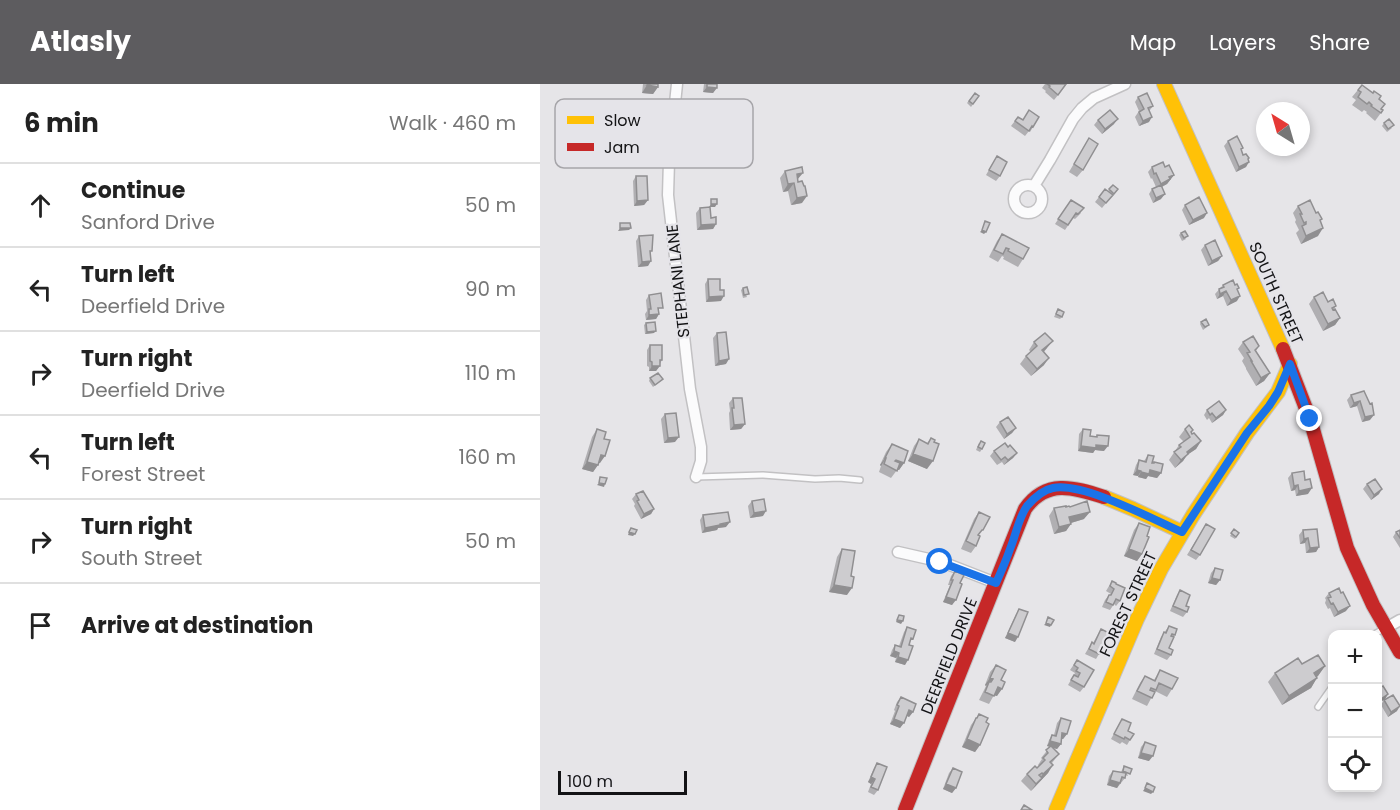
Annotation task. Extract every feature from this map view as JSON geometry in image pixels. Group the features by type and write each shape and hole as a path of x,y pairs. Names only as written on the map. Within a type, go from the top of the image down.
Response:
{"street":[{"name":"STEPHANI LANE","path":"675,99 677,84"},
{"path":"1034,186 1073,119 1082,108 1094,98 1125,84"},
{"name":"SOUTH STREET","path":"1164,84 1290,364 1307,412 1347,548 1380,630"},
{"name":"STEPHANI LANE","path":"669,168 668,195 690,389 701,447 701,462 696,477"},
{"name":"FOREST STREET","path":"1056,810 1137,619 1161,569 1182,532 1247,433 1278,392 1290,364"},
{"name":"DEERFIELD DRIVE","path":"905,810 1024,512 1035,497 1048,489 1067,487 1122,505 1182,532"},
{"path":"898,552 940,562 996,583"},
{"path":"1382,630 1400,620"},
{"name":"SOUTH STREET","path":"1382,633 1400,652"}],"lane":[{"path":"696,477 763,475 860,480"},
{"path":"1318,707 1328,693"}],"building":[{"path":"707,84 717,84 717,88 707,87"},
{"path":"1047,84 1066,84 1058,95"},
{"path":"1362,85 1381,96 1379,99 1385,104 1381,113 1369,102 1367,104 1358,97 1361,92 1358,90"},
{"path":"975,93 979,96 973,104 969,101"},
{"path":"1147,93 1153,106 1148,108 1152,117 1143,121 1139,112 1144,109 1138,97"},
{"path":"1029,110 1039,117 1029,131 1015,121 1018,117 1023,120"},
{"path":"1110,110 1118,119 1105,129 1098,120"},
{"path":"1389,119 1394,125 1388,129 1384,123"},
{"path":"1237,136 1243,148 1241,149 1243,155 1246,154 1249,158 1249,162 1239,167 1228,141"},
{"path":"1089,138 1098,144 1083,170 1074,164"},
{"path":"997,156 1007,162 1000,176 989,170"},
{"path":"1163,162 1165,167 1169,165 1174,175 1161,184 1152,167"},
{"path":"802,167 803,173 797,174 798,182 802,181 807,196 797,198 794,183 788,184 785,171"},
{"path":"636,176 647,176 648,200 637,201"},
{"path":"1113,185 1118,189 1114,194 1109,189"},
{"path":"1161,185 1165,194 1156,198 1152,189"},
{"path":"1105,189 1113,195 1106,203 1099,197"},
{"path":"1199,197 1207,213 1193,220 1185,205"},
{"path":"711,199 717,199 717,204 711,204"},
{"path":"1071,200 1084,208 1078,214 1076,213 1068,225 1058,219"},
{"path":"1310,200 1316,213 1318,212 1322,219 1320,220 1323,228 1306,236 1302,226 1306,222 1304,223 1298,206"},
{"path":"710,207 711,218 716,217 716,224 701,225 700,208"},
{"path":"985,221 990,223 986,232 982,230"},
{"path":"620,223 630,223 631,228 620,228"},
{"path":"1185,231 1188,236 1184,238 1181,233"},
{"path":"1002,234 1029,248 1023,259 1006,248 1003,254 994,250"},
{"path":"653,235 651,261 642,262 639,236"},
{"path":"1215,240 1222,256 1212,261 1205,245"},
{"path":"708,279 720,279 720,290 724,290 724,296 709,297"},
{"path":"1233,280 1239,288 1237,289 1240,296 1231,300 1226,291 1220,294 1219,289"},
{"path":"747,287 749,294 744,295 743,288"},
{"path":"1323,292 1328,302 1333,299 1336,306 1332,308 1340,318 1328,324 1314,297"},
{"path":"661,293 663,308 658,308 659,314 649,315 649,309 651,309 649,295"},
{"path":"1058,309 1064,312 1062,317 1056,314"},
{"path":"1206,319 1209,325 1205,327 1201,322"},
{"path":"655,322 656,331 647,332 646,323"},
{"path":"726,332 729,359 719,361 717,333"},
{"path":"1045,333 1053,341 1042,350 1049,358 1037,369 1026,356 1037,346 1034,342"},
{"path":"1253,336 1259,346 1255,350 1270,373 1261,378 1243,342"},
{"path":"650,345 662,345 660,366 652,366"},
{"path":"658,373 663,379 655,385 650,378"},
{"path":"1364,391 1370,404 1372,403 1374,415 1365,417 1360,401 1354,403 1351,395"},
{"path":"733,398 742,398 745,424 734,425"},
{"path":"1219,401 1226,410 1216,418 1207,410"},
{"path":"676,413 679,437 668,438 665,414"},
{"path":"1008,417 1016,428 1007,434 1000,422"},
{"path":"1189,425 1193,430 1192,434 1194,433 1201,441 1181,460 1174,452 1190,437 1185,429"},
{"path":"597,429 606,432 604,439 610,440 605,456 601,455 598,465 587,462"},
{"path":"1083,429 1091,430 1090,436 1109,436 1108,446 1096,445 1096,448 1081,446"},
{"path":"931,438 939,444 933,461 913,454 919,439 928,444"},
{"path":"981,441 985,443 982,449 978,447"},
{"path":"1005,443 1017,453 1008,460 1005,457 1001,460 994,451"},
{"path":"892,444 908,451 904,463 895,461 900,463 897,471 884,464"},
{"path":"1148,455 1154,456 1152,463 1163,464 1161,473 1150,470 1149,474 1137,470 1139,460 1146,462"},
{"path":"1304,471 1305,480 1310,479 1312,488 1299,491 1298,485 1294,486 1292,473"},
{"path":"600,477 607,478 605,484 599,483"},
{"path":"1375,479 1382,489 1374,495 1367,484"},
{"path":"643,491 654,509 644,514 636,494"},
{"path":"764,499 766,511 754,513 752,501"},
{"path":"1087,501 1090,512 1069,517 1071,524 1059,527 1054,508 1070,507"},
{"path":"728,512 730,522 705,528 703,515"},
{"path":"979,512 990,517 978,535 980,536 976,546 966,541"},
{"path":"1139,523 1150,527 1147,536 1149,537 1142,554 1129,549"},
{"path":"1206,524 1215,529 1200,555 1191,550"},
{"path":"631,528 637,530 635,534 629,532"},
{"path":"1234,529 1239,533 1236,537 1231,533"},
{"path":"1317,529 1319,547 1310,548 1308,538 1304,539 1303,530"},
{"path":"842,549 855,551 851,576 854,577 852,588 834,585"},
{"path":"1215,568 1223,570 1220,580 1212,578"},
{"path":"955,571 964,575 956,600 946,597"},
{"path":"1112,581 1125,588 1120,601 1116,599 1113,605 1106,602 1114,589 1110,586"},
{"path":"1339,588 1350,606 1338,612 1328,598 1331,597 1329,593"},
{"path":"1180,590 1190,595 1186,606 1189,607 1187,612 1173,606"},
{"path":"1019,609 1028,612 1018,637 1008,633"},
{"path":"899,615 904,616 903,621 897,620"},
{"path":"1048,617 1054,620 1051,625 1046,623"},
{"path":"1169,626 1177,629 1175,635 1171,636 1174,637 1169,648 1173,650 1171,655 1157,649"},
{"path":"907,627 916,630 909,645 913,646 908,660 898,657 899,653 894,651 895,645 901,647"},
{"path":"1101,629 1109,633 1099,654 1089,649"},
{"path":"1318,655 1325,666 1314,673 1317,678 1289,696 1275,673 1298,658 1302,664"},
{"path":"1077,660 1094,670 1084,687 1071,680 1074,675 1078,677 1080,673 1076,671 1078,668 1074,665"},
{"path":"996,665 1006,670 1001,680 1005,682 1002,689 998,687 994,696 985,692 989,682 993,679 990,678"},
{"path":"1160,670 1178,678 1172,689 1159,683 1156,690 1151,688 1150,690 1155,692 1152,698 1137,691 1145,676 1155,681"},
{"path":"1382,687 1388,694 1382,698"},
{"path":"1393,695 1400,706 1391,712 1384,700"},
{"path":"901,697 916,704 913,712 909,710 904,723 894,719"},
{"path":"979,714 988,718 986,722 989,724 980,745 967,739"},
{"path":"1061,718 1071,721 1067,734 1062,733 1061,744 1050,741 1052,735 1056,736"},
{"path":"1122,719 1131,723 1128,731 1134,734 1130,740 1114,734"},
{"path":"1145,742 1156,746 1153,756 1141,753"},
{"path":"1051,746 1059,754 1050,762 1053,765 1039,775 1042,778 1036,784 1027,774 1045,760 1043,758 1048,753 1046,750"},
{"path":"877,763 887,767 878,790 871,787 875,779 871,777"},
{"path":"1124,766 1132,769 1130,774 1123,771"},
{"path":"953,768 962,772 956,788 946,784"},
{"path":"1113,771 1126,773 1120,783 1110,780"},
{"path":"1147,783 1155,787 1153,792 1145,788"},
{"path":"1024,805 1032,810 1021,810"}],"traffic: slow":[{"path":"1164,84 1283,349"},
{"path":"1056,810 1137,619 1161,569 1193,515 1247,433 1278,392 1290,364"},
{"path":"1104,497 1182,532"}],"traffic: jam":[{"path":"1283,349 1310,419 1347,548 1373,605 1400,652"},
{"path":"905,810 1025,509 1033,499 1051,489 1071,488 1104,497"}],"route":[{"path":"940,562 996,583 1027,507 1043,491 1054,487 1067,487 1109,499 1182,532 1247,433 1269,406 1290,364 1310,419"}]}
